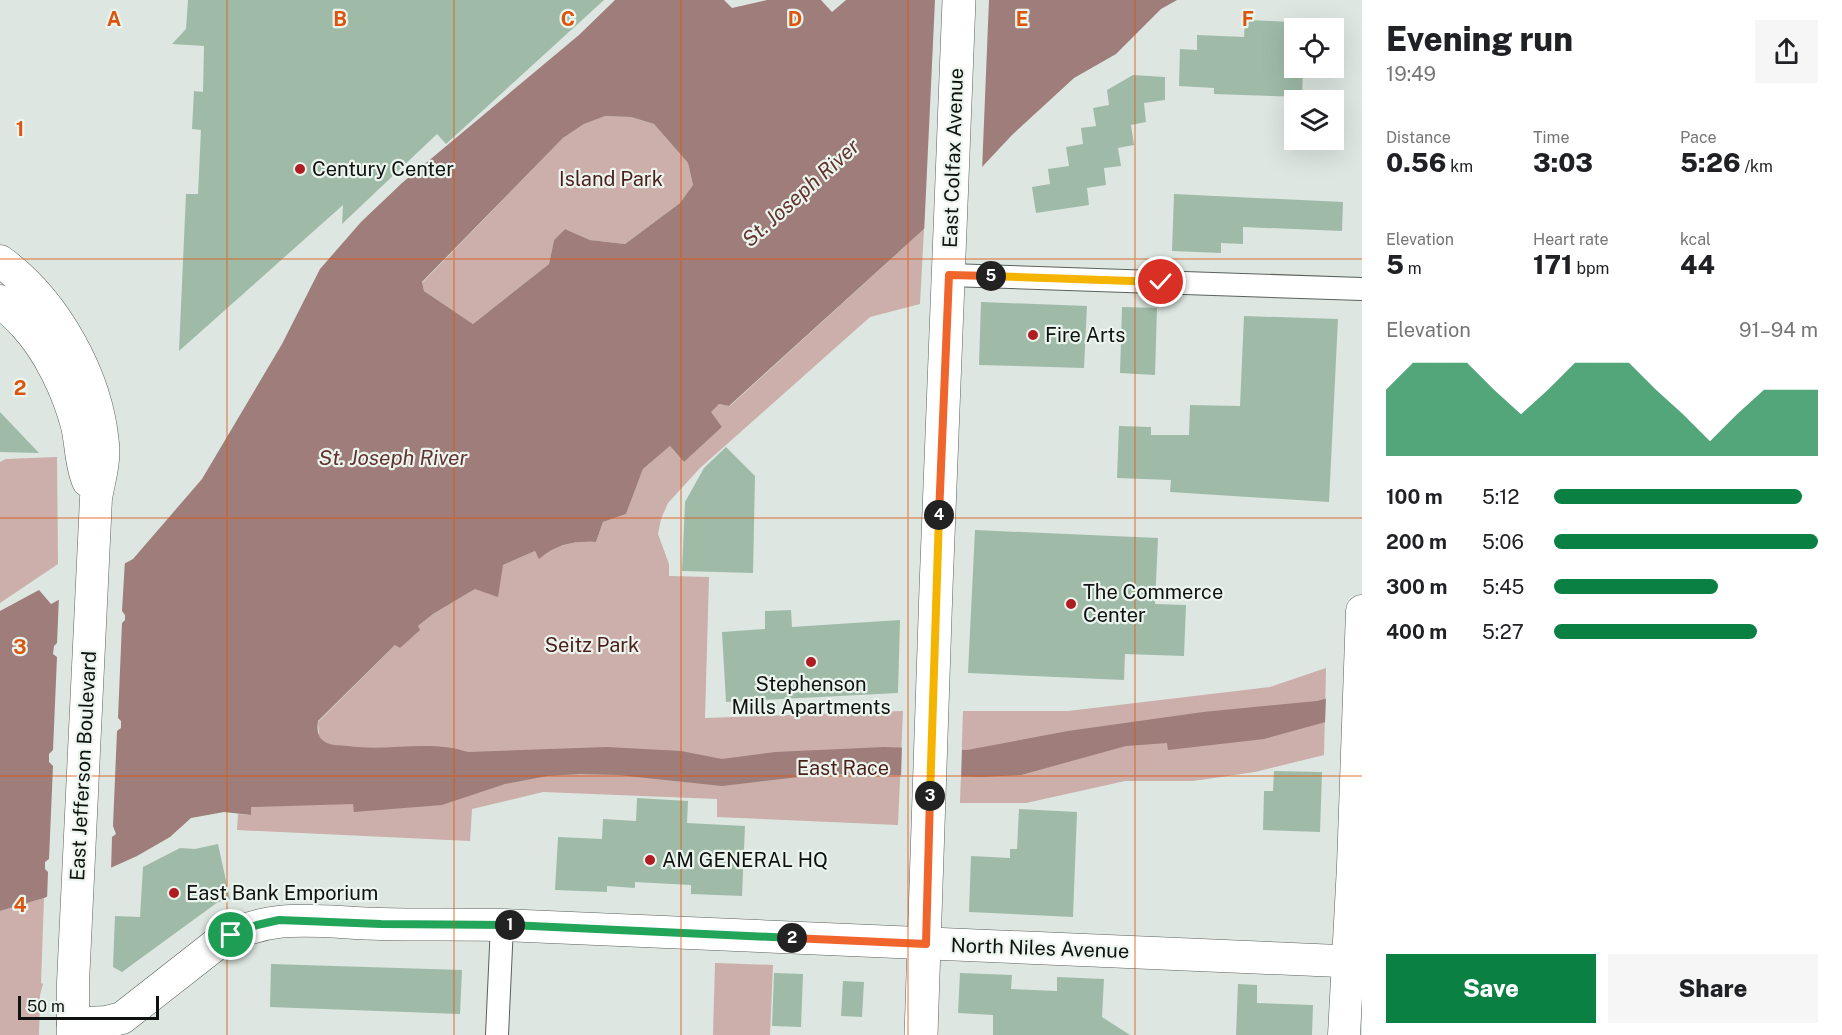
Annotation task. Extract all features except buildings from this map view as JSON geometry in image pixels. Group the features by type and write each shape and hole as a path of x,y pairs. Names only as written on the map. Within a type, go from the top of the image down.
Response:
{"main road":[{"name":"East Colfax Avenue","path":"921,1035 959,0"}],"street":[{"path":"949,260 1362,289"},
{"name":"East Jefferson Boulevard","path":"0,261 29,286 47,306 70,343 86,378 98,415 104,446 96,498 73,983 73,1030"},
{"name":"East Jefferson Boulevard","path":"0,301 29,330 60,381 74,414 86,476 96,498"},
{"path":"1344,1035 1355,961 1357,756 1362,611"},
{"name":"North Niles Avenue","path":"73,1030 93,1023 122,1018 219,942 231,935 279,920 502,925 1355,961"},
{"path":"497,1035 502,925"}],"green space":[{"name":"Island Park","path":"604,116 631,117 654,124 688,163 693,185 680,203 625,244 590,240 565,229 554,240 549,264 473,324 424,291 422,283 563,138 584,124"},
{"path":"924,229 920,304 870,317 700,468 668,503 658,534 669,564 669,576 709,577 705,718 903,711 898,825 717,817 717,799 543,792 472,809 470,841 237,830 238,814 251,815 251,807 319,734 318,722 396,644 400,648 418,626 433,614 475,589 503,565 535,551 539,558 552,549 566,544 596,542 603,522 626,514 643,469 670,446 684,462 722,427 710,412 719,404 730,406"},
{"path":"57,457 58,564 0,603 0,462 6,459"},
{"path":"1326,668 1324,755 1255,772 1193,781 1125,781 1026,803 960,803 963,711 1068,711 1270,687"},
{"path":"44,898 41,983 43,984 40,995 39,1035 0,1035 0,911"},
{"path":"715,963 773,965 770,1035 713,1035"}],"water":[{"name":"St. Joseph River","path":"615,0 724,0 732,8 767,0 821,0 832,12 846,0 1177,0 1161,9 1116,54 1074,78 1012,135 924,229 729,406 719,404 711,412 722,427 684,462 670,446 643,469 626,514 603,522 596,542 566,544 539,559 535,551 503,565 498,597 475,589 433,614 418,626 420,630 400,648 395,645 318,721 318,733 322,740 333,745 378,748 438,746 468,752 607,747 681,751 722,759 775,752 884,747 967,750 1068,731 1203,712 1317,701 1362,689 1362,712 1264,739 1168,750 1167,743 1126,746 1021,775 981,777 846,774 722,786 618,775 580,774 547,776 505,784 442,805 354,812 353,804 251,807 251,815 224,812 191,818 170,837 137,856 44,898 0,911 0,611 39,590 51,604 133,559 202,479 282,344 320,269 361,222 402,183 579,35","holes":["605,116 631,117 654,124 688,163 693,185 680,203 625,244 590,240 565,229 554,240 549,264 473,324 424,291 422,282 563,138 584,124"]}],"pier":[{"path":"935,0 989,0 982,171 924,234"},
{"path":"125,560 122,611 125,620 122,623 118,718 121,721 121,728 117,731 113,826 116,834 112,837 111,871 47,900 48,872 45,869 45,862 49,859 53,766 49,762 49,754 53,750 57,657 53,654 57,643 59,596"},
{"path":"1362,686 1362,715 1325,725 1326,696"},
{"path":"902,745 962,747 961,780 901,778"}],"place":[{"name":"Century Center","path":"300,169"},
{"name":"Fire Arts","path":"1033,335"},
{"name":"The Commerce Center","path":"1071,604"},
{"name":"Stephenson Mills Apartments","path":"811,662"},
{"name":"AM GENERAL HQ","path":"650,860"},
{"name":"East Bank Emporium","path":"174,893"}],"route":[{"path":"231,935 279,920 302,920 381,924 502,925 926,944 936,588 949,275 1161,282"}],"park label":[{"name":"Seitz Park","path":"592,645"},
{"name":"East Race","path":"843,768"}]}
